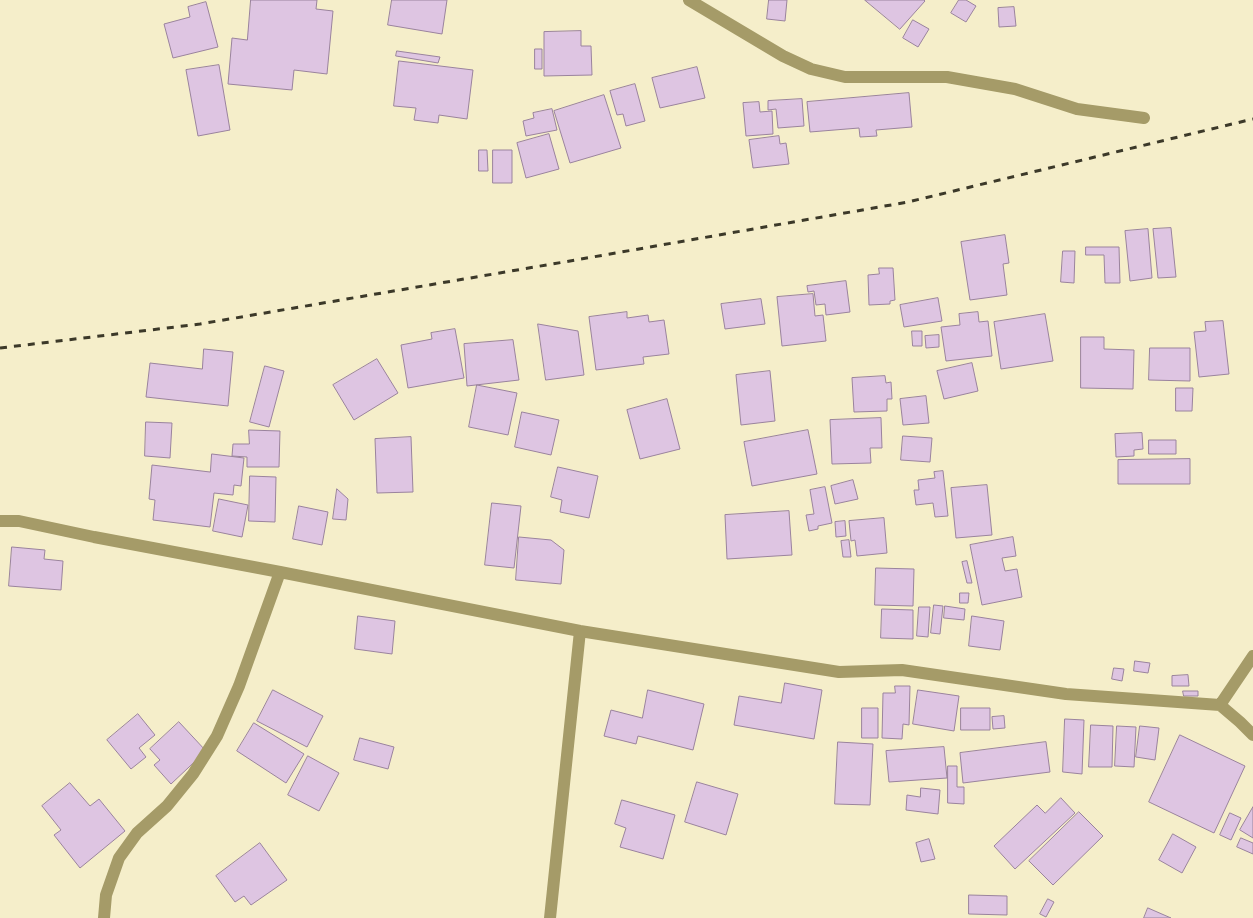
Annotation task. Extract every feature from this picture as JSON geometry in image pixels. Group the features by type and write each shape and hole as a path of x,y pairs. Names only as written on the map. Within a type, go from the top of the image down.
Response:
{"street":[{"path":"689,0 783,56 811,69 846,77 947,77 1015,89 1077,109 1144,118"},
{"path":"0,521 19,521 94,537 580,630 839,672 902,670 1066,694 1220,705 1253,735"},
{"path":"104,918 106,895 119,858 136,833 166,806 193,774 217,736 239,686 280,572"},
{"path":"550,918 580,630"},
{"path":"1220,705 1253,656"}],"building":[{"path":"251,0 317,0 316,9 333,11 327,74 294,70 292,90 228,84 232,38 247,40"},
{"path":"392,0 447,0 442,34 388,25"},
{"path":"769,0 787,0 785,21 767,19"},
{"path":"865,0 924,0 925,1 900,29"},
{"path":"959,0 966,0 976,6 966,22 951,13"},
{"path":"206,2 218,47 173,58 164,24 190,17 188,7"},
{"path":"1014,7 1016,26 999,27 998,8"},
{"path":"913,20 929,29 918,47 903,38"},
{"path":"581,31 581,46 591,46 592,75 544,76 544,32"},
{"path":"535,49 542,49 542,69 535,69"},
{"path":"397,51 440,57 438,63 396,56"},
{"path":"399,61 473,70 467,119 439,115 438,123 414,120 416,108 394,106"},
{"path":"219,65 230,130 198,136 186,70"},
{"path":"697,67 705,98 660,108 652,78"},
{"path":"635,84 645,121 626,126 623,114 617,115 610,91"},
{"path":"909,93 912,127 876,130 877,136 860,137 859,128 810,132 807,102"},
{"path":"604,95 621,148 570,163 554,111"},
{"path":"802,99 804,126 778,128 776,109 768,110 768,101"},
{"path":"759,102 760,112 772,111 773,134 746,136 743,103"},
{"path":"552,109 557,130 526,136 523,121 534,118 533,113"},
{"path":"549,134 559,169 526,178 517,143"},
{"path":"779,136 780,144 786,143 789,164 753,168 749,140"},
{"path":"479,150 487,150 488,171 479,171"},
{"path":"493,150 512,150 512,183 493,183"},
{"path":"1171,228 1176,277 1158,278 1153,229"},
{"path":"1148,229 1152,278 1130,281 1125,231"},
{"path":"1005,235 1009,263 1003,264 1007,295 970,300 961,242"},
{"path":"1086,247 1119,247 1120,283 1105,283 1104,255 1086,255"},
{"path":"1063,251 1075,251 1074,283 1061,282"},
{"path":"879,268 893,268 895,300 890,301 890,304 869,305 868,275 879,274"},
{"path":"846,281 850,312 826,315 825,304 816,305 814,291 808,292 807,286"},
{"path":"813,294 815,316 823,315 826,341 782,346 777,297"},
{"path":"938,298 942,321 904,327 900,305"},
{"path":"761,299 765,324 725,329 721,304"},
{"path":"627,312 627,318 648,315 649,322 664,320 669,354 643,357 644,364 596,370 589,317"},
{"path":"978,312 979,322 988,321 992,356 946,361 941,327 960,325 959,314"},
{"path":"1045,314 1053,361 1001,369 994,322"},
{"path":"1223,321 1229,374 1199,377 1194,332 1206,331 1205,322"},
{"path":"538,324 578,331 584,375 546,380"},
{"path":"455,329 464,378 408,388 401,345 432,339 431,333"},
{"path":"912,331 922,331 922,346 913,346"},
{"path":"939,335 939,347 926,348 925,336"},
{"path":"1081,337 1104,337 1104,349 1134,350 1133,389 1081,388"},
{"path":"513,340 519,380 467,386 464,344"},
{"path":"1150,348 1190,348 1190,381 1149,380"},
{"path":"204,349 233,352 228,406 146,397 150,363 202,369"},
{"path":"377,359 398,393 354,420 333,385"},
{"path":"972,363 978,391 944,399 937,371"},
{"path":"265,366 284,371 269,427 250,422"},
{"path":"770,371 775,421 741,425 736,375"},
{"path":"885,376 886,383 891,382 892,399 887,399 887,411 854,412 852,378"},
{"path":"477,385 517,393 508,435 469,427"},
{"path":"1176,388 1193,388 1192,411 1176,411"},
{"path":"926,396 929,423 903,425 900,399"},
{"path":"667,399 680,449 640,459 627,410"},
{"path":"522,412 559,420 551,455 515,447"},
{"path":"881,418 882,448 870,448 871,463 832,464 830,420"},
{"path":"146,422 172,423 170,458 145,456"},
{"path":"249,430 280,431 279,467 247,467 247,457 232,456 233,444 249,444"},
{"path":"808,430 817,474 752,486 744,442"},
{"path":"1142,433 1143,449 1134,450 1134,456 1116,457 1115,434"},
{"path":"903,436 932,438 930,462 901,460"},
{"path":"411,437 413,492 377,493 375,439"},
{"path":"1149,440 1176,440 1176,454 1149,454"},
{"path":"212,454 244,458 241,486 234,485 233,495 214,493 210,527 153,520 155,500 149,499 152,465 210,472"},
{"path":"1190,459 1190,484 1118,484 1118,460"},
{"path":"558,467 598,476 589,518 560,512 562,500 551,497"},
{"path":"943,471 948,516 935,517 933,503 916,505 914,490 919,490 918,480 935,478 934,472"},
{"path":"250,476 276,477 275,522 249,521"},
{"path":"853,480 858,499 835,504 831,486"},
{"path":"987,485 992,535 956,538 951,488"},
{"path":"825,487 832,523 818,526 818,529 809,531 806,515 814,514 810,490"},
{"path":"337,489 348,499 346,520 333,519"},
{"path":"219,499 248,505 242,537 213,531"},
{"path":"492,503 521,506 514,568 485,565"},
{"path":"299,506 328,512 322,545 293,539"},
{"path":"789,511 792,555 727,559 725,515"},
{"path":"884,518 887,553 857,556 855,540 851,541 849,521"},
{"path":"845,521 846,536 836,537 835,522"},
{"path":"519,537 551,540 564,550 561,584 516,580"},
{"path":"1013,537 1016,556 1002,558 1005,571 1017,569 1022,597 982,605 970,545"},
{"path":"849,540 851,557 843,557 841,541"},
{"path":"12,547 45,550 44,559 63,561 61,590 9,586"},
{"path":"967,561 972,583 967,583 962,562"},
{"path":"876,568 914,569 913,606 875,605"},
{"path":"960,593 969,593 968,603 960,603"},
{"path":"934,605 943,606 940,634 931,633"},
{"path":"945,606 965,609 964,620 944,618"},
{"path":"919,607 930,607 928,637 917,636"},
{"path":"882,609 913,610 913,639 881,638"},
{"path":"358,616 395,621 392,654 355,649"},
{"path":"972,616 1004,621 1000,650 969,646"},
{"path":"1135,661 1150,663 1148,673 1134,671"},
{"path":"1114,668 1124,669 1122,681 1112,679"},
{"path":"1188,675 1189,686 1172,686 1172,676"},
{"path":"785,683 822,690 814,739 734,725 739,696 781,703"},
{"path":"895,686 910,686 909,725 903,724 902,739 882,738 883,693 895,693"},
{"path":"273,690 323,716 307,747 257,721"},
{"path":"648,690 704,704 693,750 638,736 636,744 604,736 611,710 642,718"},
{"path":"918,690 959,696 954,731 913,724"},
{"path":"1183,691 1198,691 1198,696 1184,696"},
{"path":"862,708 878,708 878,738 862,738"},
{"path":"961,708 990,708 990,730 961,730"},
{"path":"138,714 155,735 139,748 146,757 131,769 107,740"},
{"path":"1004,716 1005,728 993,729 992,717"},
{"path":"1065,719 1084,720 1082,774 1063,772"},
{"path":"179,722 206,751 171,784 154,765 160,760 150,749"},
{"path":"254,723 304,754 286,783 237,751"},
{"path":"1091,725 1113,726 1112,767 1089,767"},
{"path":"1117,726 1136,727 1134,767 1115,766"},
{"path":"1140,726 1159,728 1155,760 1136,757"},
{"path":"1180,735 1245,766 1214,833 1149,802"},
{"path":"360,738 394,747 388,769 354,760"},
{"path":"838,742 873,744 870,805 835,804"},
{"path":"1046,742 1050,772 963,783 960,753"},
{"path":"944,747 947,778 889,782 886,751"},
{"path":"308,756 339,773 319,811 288,795"},
{"path":"948,766 957,766 957,787 964,787 964,804 948,803"},
{"path":"697,782 738,794 726,835 685,822"},
{"path":"70,783 90,806 99,799 125,831 80,868 54,835 61,830 42,806"},
{"path":"921,788 940,790 938,814 906,810 907,795 920,797"},
{"path":"1061,798 1075,813 1015,869 994,846 1037,805 1045,813"},
{"path":"622,800 675,815 663,859 620,847 626,828 615,824"},
{"path":"1253,807 1253,838 1240,830"},
{"path":"1079,812 1103,836 1053,885 1029,861"},
{"path":"1230,813 1241,818 1231,840 1220,835"},
{"path":"1173,834 1196,847 1182,873 1159,860"},
{"path":"1241,838 1253,843 1253,854 1237,847"},
{"path":"929,839 935,859 921,862 916,843"},
{"path":"260,843 287,880 251,905 244,896 235,902 216,876"},
{"path":"969,895 1007,896 1007,915 969,914"},
{"path":"1048,899 1054,902 1046,917 1040,914"},
{"path":"1148,908 1171,918 1144,918"}],"railway":[{"path":"0,348 200,324 908,202 1253,119"}]}
